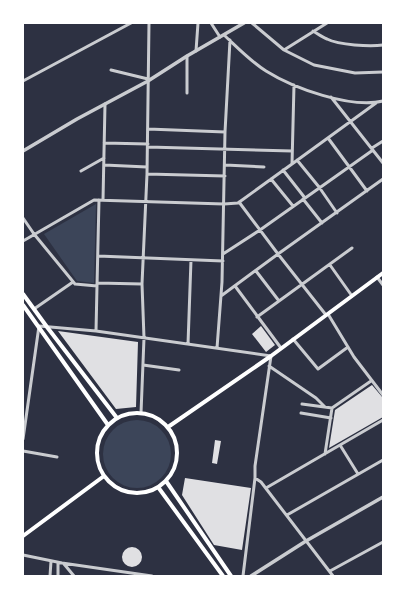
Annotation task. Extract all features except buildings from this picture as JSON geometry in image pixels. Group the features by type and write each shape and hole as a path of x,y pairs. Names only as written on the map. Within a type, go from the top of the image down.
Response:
{"main road":[{"path":"168,427 270,356 383,273"},
{"path":"23,294 117,418"},
{"path":"23,304 108,425"},
{"path":"141,413 160,420 168,427 174,438 177,451 176,464 166,481 150,492 137,494 124,492 113,486 104,476 98,465 96,452 99,439 108,425 117,418 128,414 141,413"},
{"path":"23,536 104,476"},
{"path":"166,481 231,576"},
{"path":"158,487 223,576"}],"street":[{"path":"23,81 131,23"},
{"path":"141,413 144,338 142,284 148,146 149,23"},
{"path":"196,51 198,23"},
{"path":"210,23 222,36 230,40 265,71 294,85 331,97 376,103"},
{"path":"23,152 77,119 148,80 244,23"},
{"path":"252,23 284,50 314,65 355,73 383,72"},
{"path":"284,50 328,23"},
{"path":"313,31 327,40 346,44 383,45"},
{"path":"217,348 223,261 225,132 230,40"},
{"path":"187,56 187,93"},
{"path":"111,70 148,80"},
{"path":"292,164 294,85"},
{"path":"331,97 383,163"},
{"path":"23,241 94,200 224,204 239,202 350,121 376,103 383,101"},
{"path":"96,330 98,256 104,165 105,104"},
{"path":"148,129 225,132"},
{"path":"328,138 368,191"},
{"path":"223,254 350,167 383,141"},
{"path":"104,143 292,151"},
{"path":"82,171 104,158"},
{"path":"297,160 319,187 337,213"},
{"path":"104,165 147,167"},
{"path":"225,165 264,166"},
{"path":"283,170 322,223"},
{"path":"147,174 225,176"},
{"path":"271,179 293,206"},
{"path":"221,296 383,179"},
{"path":"239,202 326,315 372,381 382,390 383,395"},
{"path":"23,218 34,234 75,284 142,284"},
{"path":"257,317 352,248"},
{"path":"98,256 223,261"},
{"path":"188,344 191,260"},
{"path":"330,265 352,296"},
{"path":"256,270 279,301"},
{"path":"377,277 383,285"},
{"path":"34,309 73,282"},
{"path":"235,286 280,348"},
{"path":"23,439 39,326 96,330 270,356 255,466 255,478 243,576"},
{"path":"293,339 318,369 348,347"},
{"path":"143,365 179,370"},
{"path":"269,366 316,398 325,407"},
{"path":"302,404 332,408 372,381"},
{"path":"325,454 332,408"},
{"path":"301,413 331,418"},
{"path":"266,488 383,420"},
{"path":"340,445 358,474"},
{"path":"23,451 57,457"},
{"path":"287,516 383,460"},
{"path":"255,478 266,488 333,576"},
{"path":"251,576 306,541 383,497"},
{"path":"330,571 383,542"},
{"path":"23,555 64,564 152,576"},
{"path":"50,576 51,561"},
{"path":"58,562 58,576"},
{"path":"64,564 74,576"}],"shaded area":[{"path":"96,204 94,283 77,281 44,234"},
{"path":"130,420 144,420 156,425 166,435 171,447 171,461 166,473 156,483 144,488 130,488 118,483 108,473 103,461 103,447 108,435 118,425"}]}
